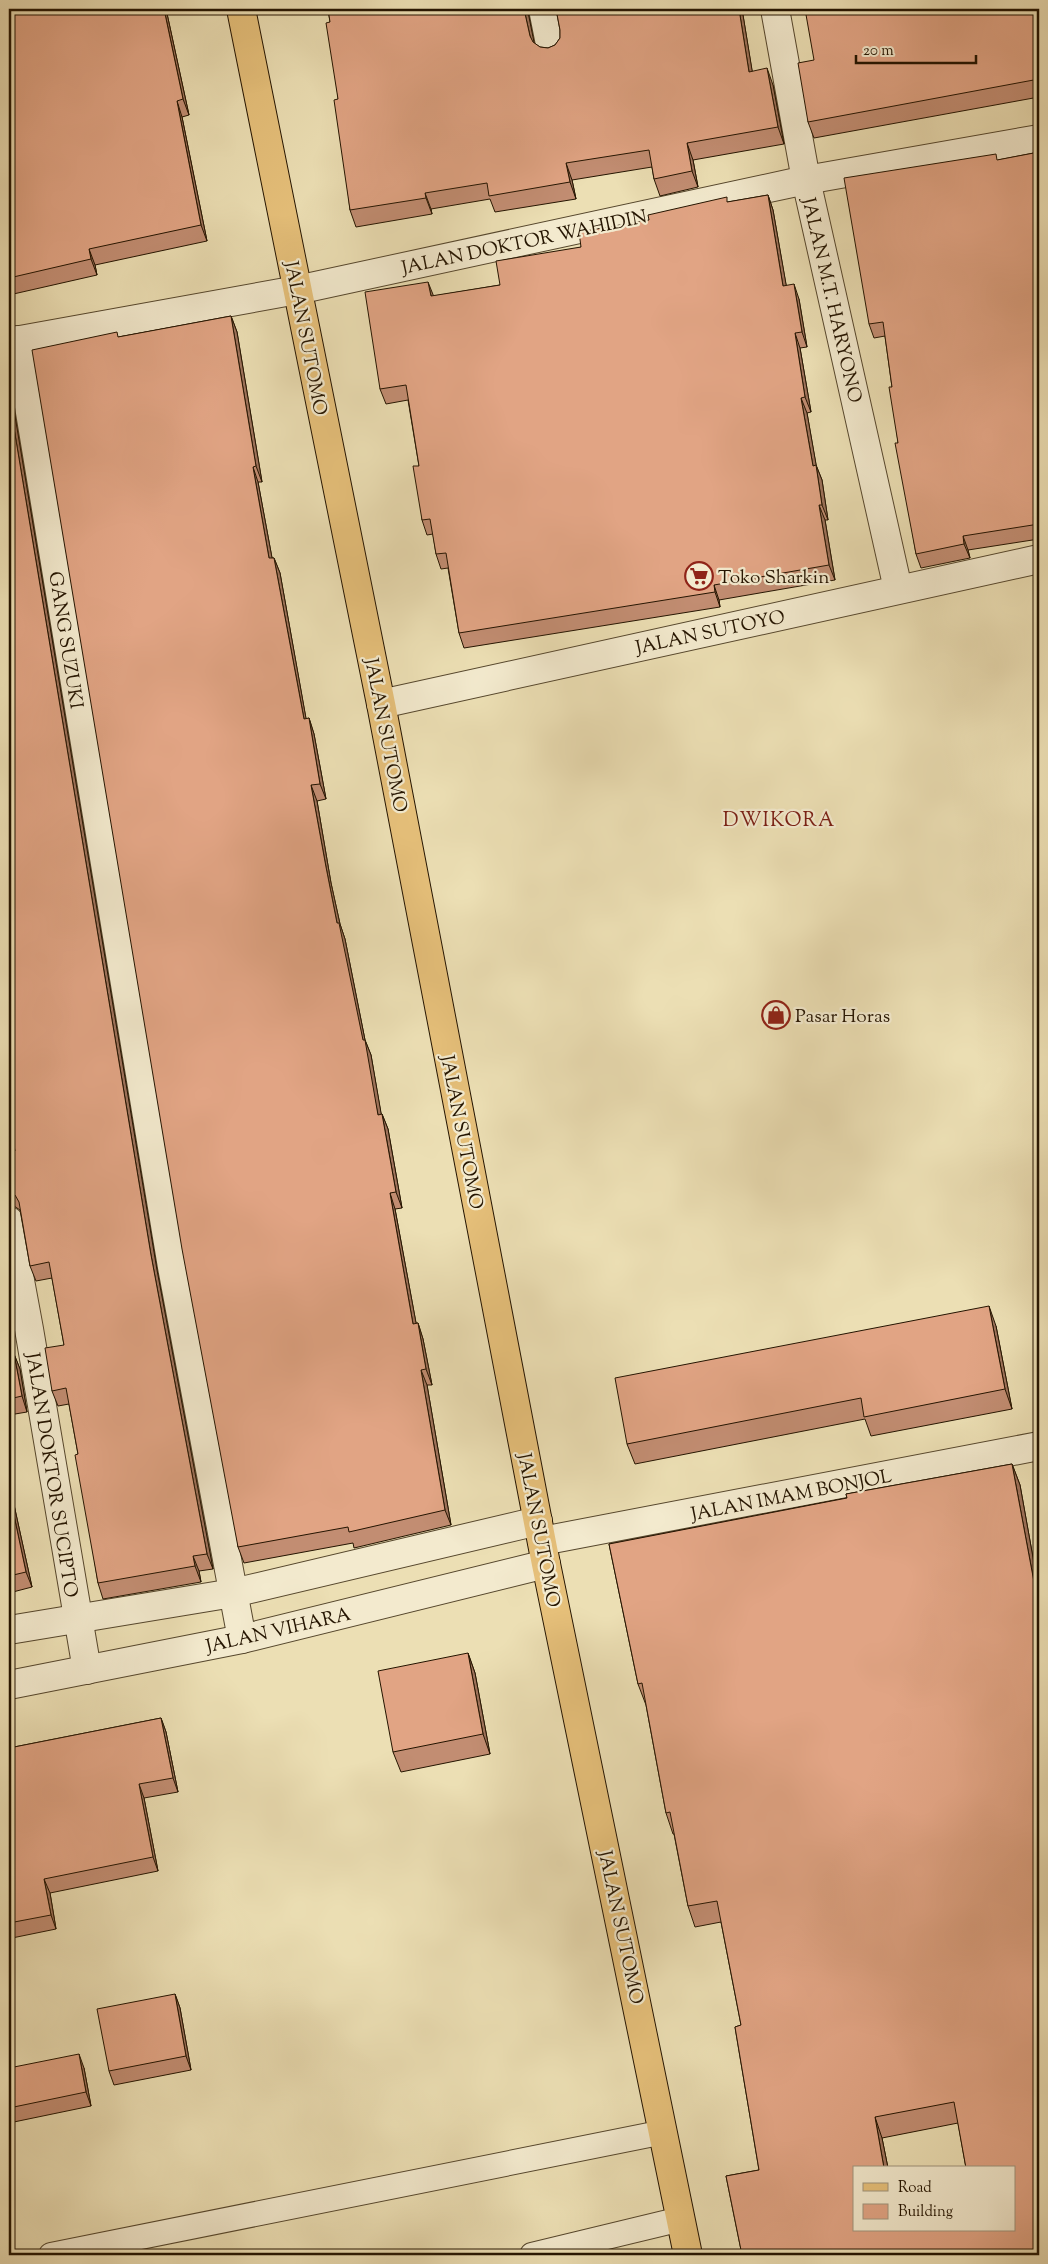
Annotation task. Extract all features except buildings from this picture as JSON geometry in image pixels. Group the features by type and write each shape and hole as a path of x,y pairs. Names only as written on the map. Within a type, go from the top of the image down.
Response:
{"main road":[{"name":"JALAN SUTOMO","path":"241,9 381,704 542,1542 688,2255"}],"street":[{"path":"543,9 550,49"},
{"name":"JALAN M.T. HARYONO","path":"774,9 806,180 898,590"},
{"name":"JALAN DOKTOR WAHIDIN","path":"13,341 297,290 806,180 1039,140"},
{"name":"GANG SUZUKI","path":"13,341 172,1267 242,1638"},
{"name":"JALAN SUTOYO","path":"381,704 1039,559"},
{"name":"JALAN DOKTOR SUCIPTO","path":"9,1221 87,1670"},
{"name":"JALAN IMAM BONJOL","path":"542,1542 1039,1446"},
{"path":"9,1630 77,1617 542,1542"},
{"name":"JALAN VIHARA","path":"9,1685 242,1638 542,1542"}],"lane":[{"path":"51,2255 664,2132"},
{"path":"532,2255 681,2219"}],"place":[{"name":"Toko Sharkin","path":"699,576"},
{"name":"Pasar Horas","path":"776,1015"}],"district":[{"name":"DWIKORA","path":"779,819"}]}
